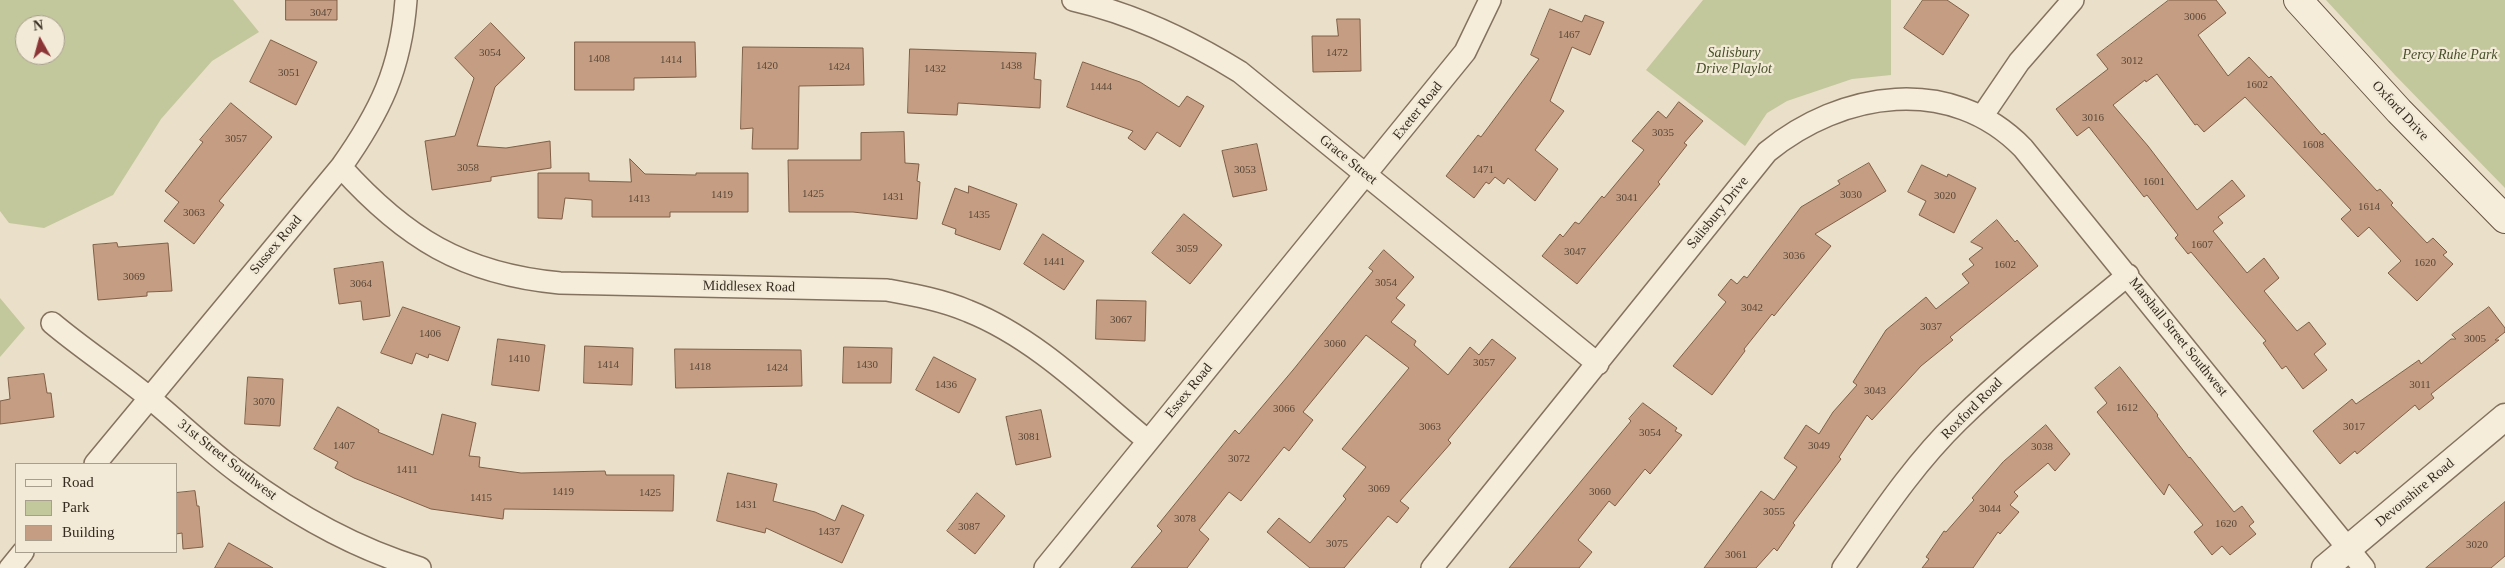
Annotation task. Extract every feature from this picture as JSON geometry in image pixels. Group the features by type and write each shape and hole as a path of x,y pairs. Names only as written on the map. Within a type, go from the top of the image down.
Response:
{"main road":[{"name":"Oxford Drive","path":"2298,0 2399,111 2505,219"}],"street":[{"name":"Sussex Road","path":"96,463 341,167 369,127 386,91 399,54 406,0"},
{"name":"Grace Street","path":"1073,0 1101,6 1145,21 1200,48 1240,72 1598,364"},
{"name":"Exeter Road","path":"1334,214 1465,52 1490,0"},
{"path":"1983,115 2019,62 2055,18 2073,0"},
{"name":"Salisbury Drive","path":"1432,568 1767,152 1784,138 1814,120 1846,107 1880,100 1915,99 1950,104 1983,115"},
{"name":"Marshall Street Southwest","path":"1983,115 2023,148 2356,558"},
{"name":"Middlesex Road","path":"341,167 370,200 403,227 439,250 478,268 521,280 560,284 887,290 928,298 968,311 1006,329 1041,353 1148,441"},
{"name":"Essex Road","path":"1045,568 1334,214"},
{"name":"Roxford Road","path":"1843,568 1891,500 1956,422 2012,370 2128,275"},
{"name":"31st Street Southwest","path":"52,323 150,398 238,472 286,506 336,535 390,559 420,568"},
{"name":"Devonshire Road","path":"2325,568 2356,558 2505,417"},
{"path":"10,568 22,553"}],"green space":[{"path":"0,0 233,0 259,32 212,61 161,119 113,195 44,228 9,223 0,211"},
{"name":"Salisbury Drive Playlot","path":"1703,0 1891,0 1891,75 1852,79 1787,101 1767,113 1745,146 1646,70"},
{"name":"Percy Ruhe Park","path":"2326,0 2505,0 2505,188 2395,75"},
{"path":"0,298 25,328 0,357"}],"building":[{"path":"286,0 337,0 337,20 286,20"},
{"path":"1923,0 1947,0 1969,15 1943,55 1904,28"},
{"path":"2169,0 2216,0 2226,13 2198,35 2228,76 2249,57 2269,78 2271,76 2322,135 2324,133 2377,191 2380,189 2393,203 2391,205 2427,243 2433,238 2447,252 2443,255 2453,264 2417,301 2388,273 2401,261 2369,227 2358,237 2341,219 2351,210 2245,97 2204,132 2197,124 2195,125 2157,74 2146,82 2145,80 2113,105 2148,146 2197,210 2232,180 2245,196 2218,217 2223,223 2213,231 2247,273 2264,258 2279,278 2264,291 2297,331 2309,322 2326,344 2314,354 2327,370 2303,389 2286,366 2282,369 2263,343 2266,341 2191,252 2188,254 2175,238 2178,235 2147,195 2144,197 2089,127 2077,136 2056,109 2108,69 2097,55"},
{"path":"1550,9 1582,22 1585,15 1604,22 1590,55 1572,47 1550,101 1564,111 1535,150 1558,169 1535,201 1508,178 1504,184 1495,177 1489,184 1486,182 1474,198 1446,176 1478,135 1481,137 1539,59 1531,55"},
{"path":"1337,19 1360,19 1361,71 1313,72 1312,36 1338,36"},
{"path":"491,23 525,58 495,87 477,146 506,148 550,141 551,168 491,177 491,181 432,190 425,141 455,136 474,78 455,58"},
{"path":"271,40 317,62 296,105 250,82"},
{"path":"575,42 695,42 696,77 634,78 634,90 575,90"},
{"path":"743,47 863,48 864,85 799,86 798,149 752,149 753,128 741,129"},
{"path":"910,49 1036,53 1034,79 1041,80 1040,108 958,103 957,115 908,113"},
{"path":"1083,62 1140,82 1179,107 1187,96 1204,106 1180,147 1157,132 1145,150 1128,138 1133,131 1067,107"},
{"path":"1679,102 1703,121 1684,143 1687,145 1658,182 1660,184 1577,284 1542,256 1560,234 1563,237 1575,222 1579,224 1602,196 1604,198 1644,150 1632,141 1658,111 1666,118"},
{"path":"231,103 272,137 219,201 224,205 194,244 164,221 179,202 165,191 203,142 200,140"},
{"path":"904,132 905,163 919,164 917,181 920,182 917,219 853,212 789,212 788,160 861,160 861,133"},
{"path":"1257,144 1267,190 1233,197 1222,151"},
{"path":"630,159 645,174 748,173 748,212 670,212 670,217 592,217 592,200 565,198 562,219 538,218 538,173 589,173 589,181 631,182"},
{"path":"1869,163 1886,191 1815,234 1831,246 1774,316 1772,314 1744,349 1745,351 1712,395 1673,366 1726,302 1718,295 1731,279 1737,284 1744,276 1747,278 1801,207 1840,184 1838,181"},
{"path":"1922,165 1947,177 1948,174 1976,188 1954,233 1919,215 1926,201 1908,192"},
{"path":"969,186 1017,204 1000,250 955,234 956,229 942,224 955,188 968,193"},
{"path":"1184,214 1222,245 1190,284 1152,253"},
{"path":"1997,220 2015,242 2017,240 2038,266 1950,337 1953,340 1921,366 1872,420 1867,415 1839,457 1841,459 1793,523 1795,525 1777,551 1774,548 1756,568 1704,568 1761,491 1774,500 1797,467 1784,458 1806,425 1819,434 1833,412 1857,385 1853,382 1886,330 1926,297 1936,309 1969,283 1962,274 1974,265 1969,259 1983,248 1971,242"},
{"path":"1043,234 1084,261 1064,290 1024,264"},
{"path":"117,243 118,247 168,243 172,291 147,292 147,296 98,300 93,245"},
{"path":"1384,250 1414,277 1396,298 1405,305 1391,322 1416,341 1414,345 1448,375 1470,347 1479,355 1492,339 1516,358 1448,440 1451,443 1400,501 1409,508 1397,523 1388,516 1344,568 1310,568 1267,532 1279,518 1310,543 1346,499 1343,496 1366,467 1342,449 1409,368 1366,335 1303,412 1313,420 1289,451 1284,447 1241,501 1229,492 1199,530 1209,539 1187,568 1131,568 1162,531 1157,526 1235,430 1239,434 1293,370 1373,271 1369,268"},
{"path":"383,262 390,316 363,320 361,301 339,304 334,269"},
{"path":"1097,300 1146,301 1145,341 1096,339"},
{"path":"403,307 460,327 448,361 429,354 428,358 416,353 412,364 381,353"},
{"path":"2489,307 2505,328 2505,332 2495,340 2499,340 2431,394 2434,398 2419,410 2415,405 2357,454 2355,451 2340,464 2313,431 2352,399 2356,404 2419,360 2421,364 2451,339 2456,339 2452,335"},
{"path":"498,339 545,345 539,391 492,385"},
{"path":"585,346 633,348 632,385 584,383"},
{"path":"844,347 892,348 891,383 843,383"},
{"path":"675,349 801,350 802,386 676,388"},
{"path":"934,357 976,379 959,413 916,390"},
{"path":"2120,367 2189,458 2234,512 2242,506 2254,522 2249,526 2256,534 2230,555 2222,546 2212,555 2194,532 2203,525 2169,484 2164,495 2097,412 2107,403 2095,388"},
{"path":"44,374 47,393 51,393 54,417 0,424 0,401 10,399 8,378"},
{"path":"248,377 283,379 280,426 245,424"},
{"path":"1643,403 1677,428 1675,431 1682,435 1650,474 1645,469 1615,506 1609,501 1578,540 1592,552 1579,568 1509,568 1631,421 1629,419"},
{"path":"338,407 379,430 378,432 433,455 442,414 476,423 469,456 480,457 479,467 521,473 605,471 606,475 674,475 673,511 504,509 503,519 431,509 354,478 335,468 338,462 314,449"},
{"path":"1041,410 1051,457 1016,465 1006,417"},
{"path":"2046,425 2070,454 2055,471 2048,463 2014,492 2018,496 2010,505 2019,512 2000,534 1998,532 1973,568 1922,568 1929,559 1926,557 1944,531 1946,532 1974,500 1972,498 2003,462"},
{"path":"728,473 777,484 773,501 815,512 835,521 842,505 864,515 842,563 766,528 765,533 717,521"},
{"path":"195,491 197,506 199,506 203,547 183,549 182,533 178,534 178,493"},
{"path":"977,493 1005,516 975,554 947,531"},
{"path":"2505,502 2505,556 2491,568 2426,568"},
{"path":"229,543 273,568 215,568"}]}
